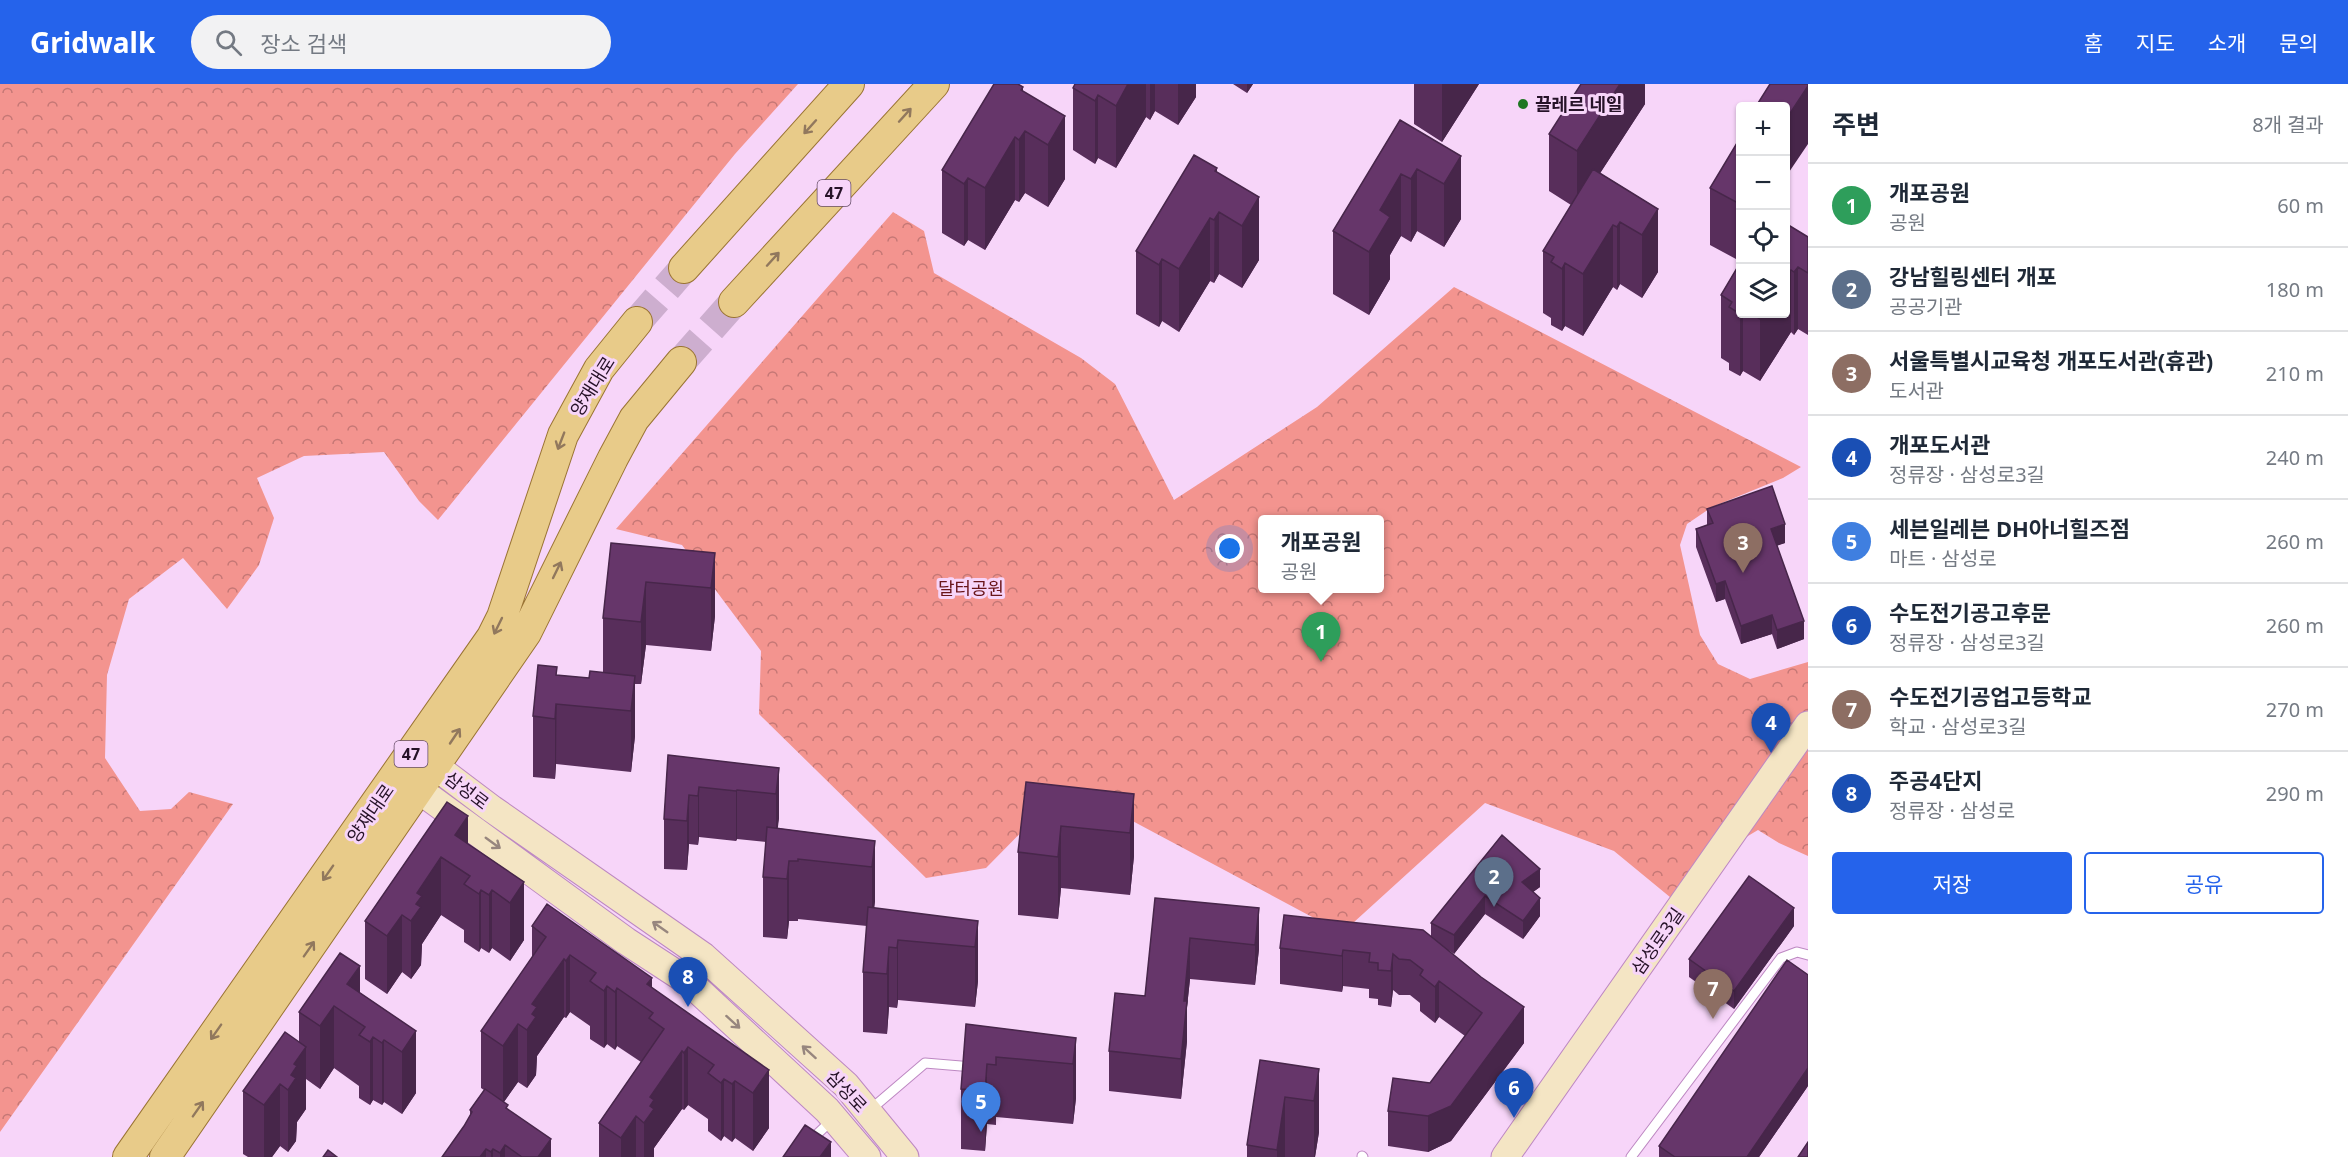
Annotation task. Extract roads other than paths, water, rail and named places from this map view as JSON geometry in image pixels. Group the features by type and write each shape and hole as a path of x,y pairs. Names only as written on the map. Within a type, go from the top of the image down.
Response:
{"main road":[{"path":"684,268 849,84"},
{"name":"47","path":"734,302 934,84"},
{"name":"양재대로","path":"128,1157 492,638 502,617 563,435 599,369 637,322"},
{"name":"양재대로","path":"165,1157 526,633 634,419 681,362"},
{"name":"삼성로3길","path":"1505,1157 1808,725"},
{"name":"삼성로","path":"406,762 435,766 703,956 846,1085 905,1157"},
{"name":"삼성로","path":"406,762 419,790 626,941 689,982 795,1079 834,1118 867,1157"}],"lane":[{"path":"1631,1157 1781,958 1797,952 1808,955"},
{"path":"868,1112 925,1063 984,1068"},
{"path":"793,1157 834,1118"}],"tunnel":[{"path":"637,322 684,268"},
{"path":"681,362 734,302"}],"place":[{"name":"끌레르 네일","path":"1523,104"},
{"name":"서울특별시교육청 개포도서관(휴관)","path":"1743,573"},
{"name":"개포공원","path":"1321,662"},
{"name":"개포도서관","path":"1771,753"},
{"name":"강남힐링센터 개포","path":"1494,907"},
{"name":"주공4단지","path":"688,1007"},
{"name":"수도전기공업고등학교","path":"1713,1019"},
{"name":"수도전기공고후문","path":"1514,1118"},
{"name":"세븐일레븐 DH아너힐즈점","path":"981,1132"}],"park label":[{"name":"달터공원","path":"971,588"}]}
